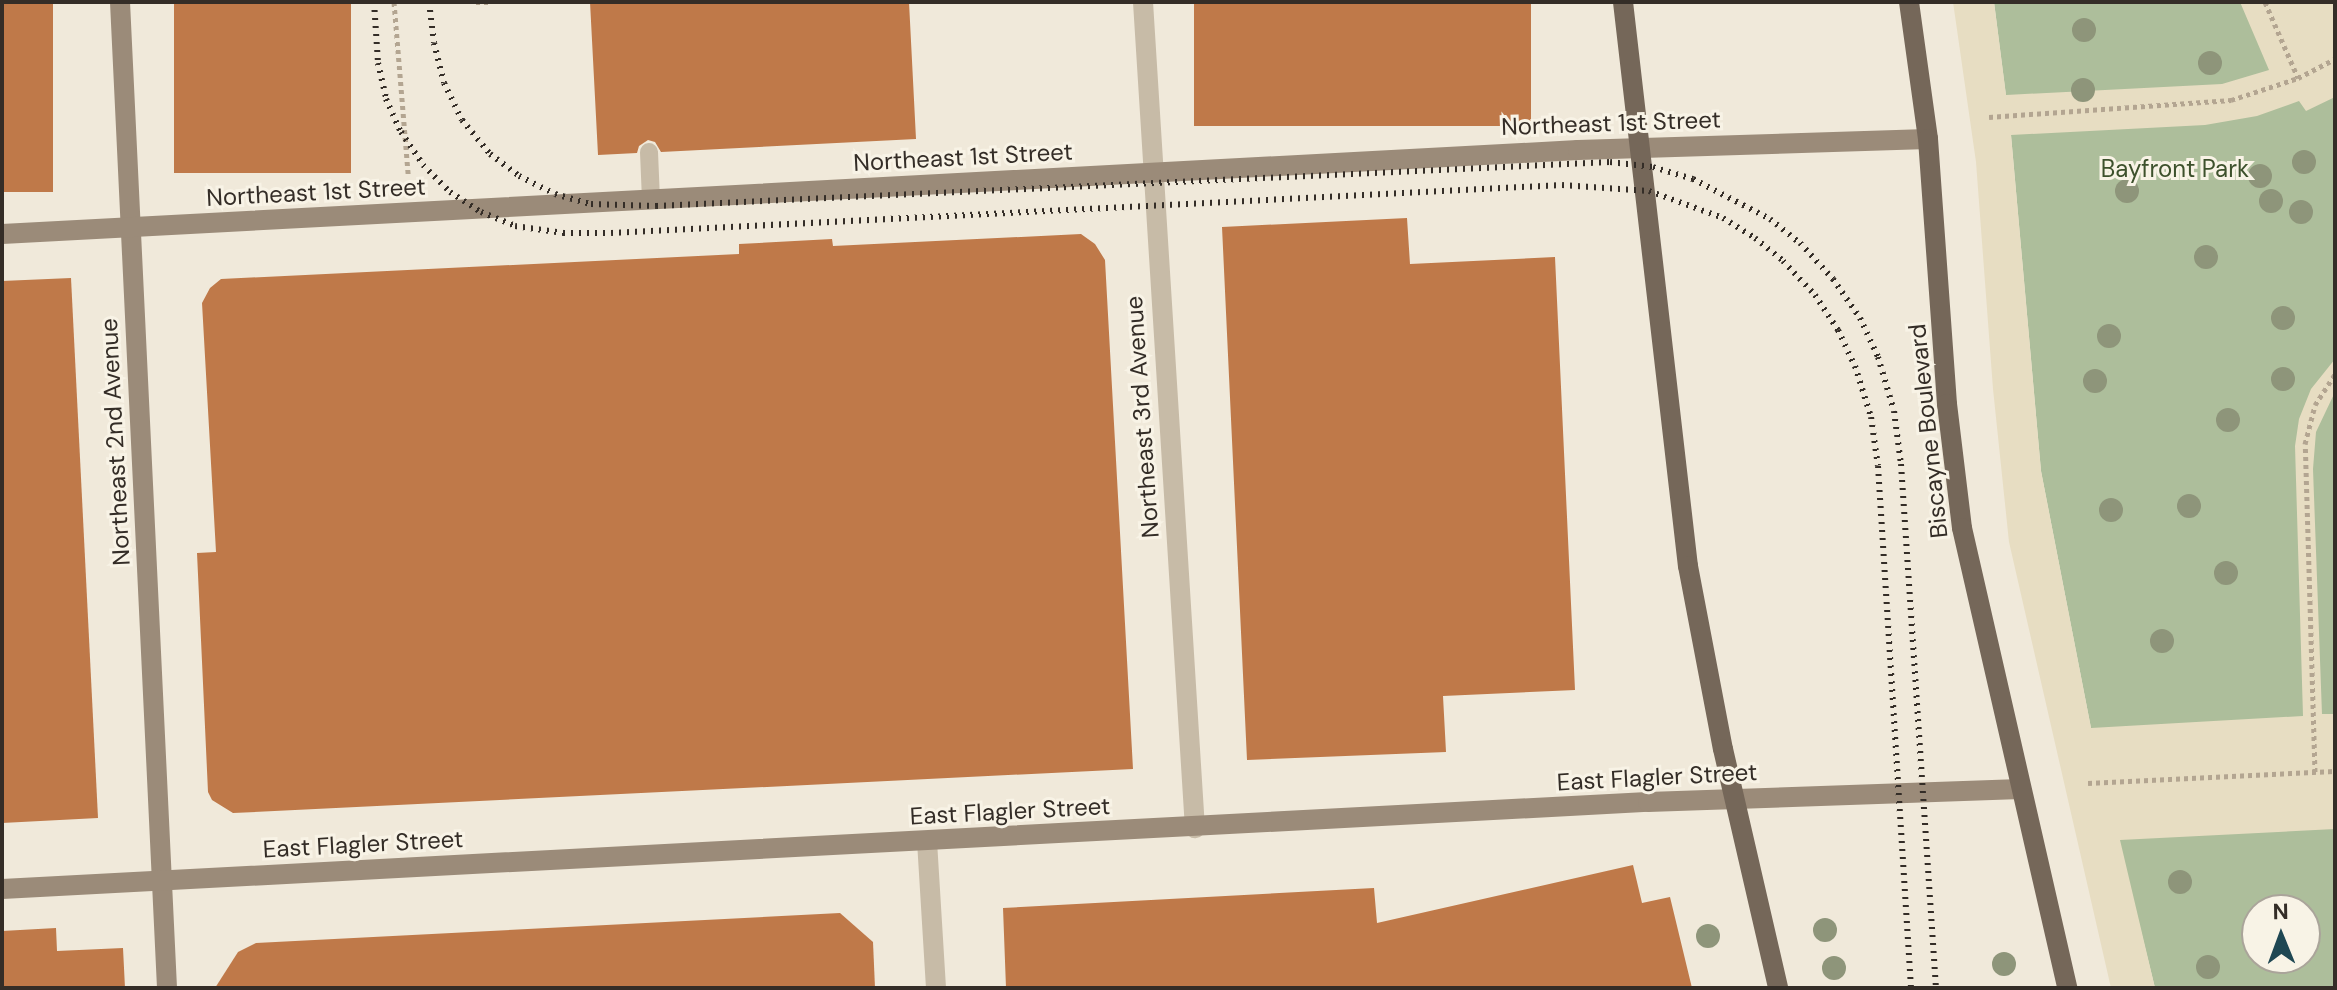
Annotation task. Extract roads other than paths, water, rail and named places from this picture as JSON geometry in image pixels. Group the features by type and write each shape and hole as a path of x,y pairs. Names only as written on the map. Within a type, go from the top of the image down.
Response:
{"main road":[{"name":"Northeast 2nd Avenue","path":"120,2 167,988"},
{"path":"1623,2 1643,147 1663,366 1684,540 1705,664 1778,988"},
{"name":"Biscayne Boulevard","path":"1909,2 1928,139 1953,473 1975,594 2067,988"},
{"name":"Northeast 1st Street","path":"2,234 1643,147 1928,139"},
{"name":"East Flagler Street","path":"2,889 1734,799 2021,789"}],"street":[{"name":"Northeast 3rd Avenue","path":"1143,2 1151,172 1195,828"},
{"path":"927,841 936,988"}],"lane":[{"path":"649,152 651,200"}],"railway":[{"path":"374,2 378,63 386,99 401,132 423,165 450,192 481,212 515,226 563,233 611,233 1562,185 1649,191 1723,218 1755,238 1783,261 1815,295 1838,330 1855,366 1871,417 1878,466 1911,988"},
{"path":"429,2 434,43 444,83 462,120 490,154 519,176 555,194 591,204 656,206 1610,162 1653,167 1693,179 1770,219 1800,243 1833,279 1860,318 1878,357 1894,411 1901,464 1936,988"}],"park label":[{"name":"Bayfront Park","path":"2175,169"}]}
